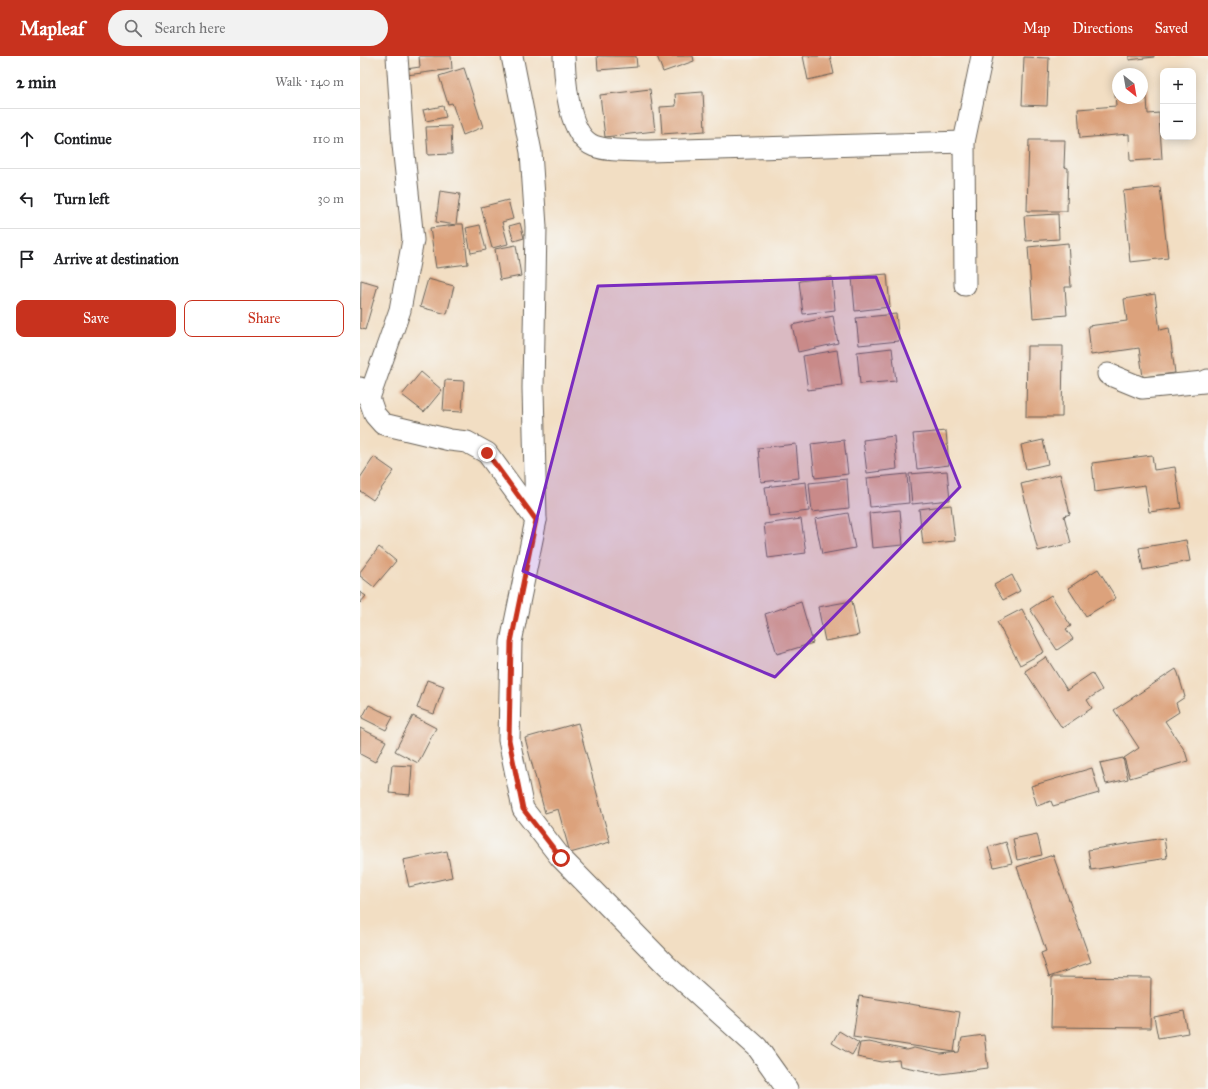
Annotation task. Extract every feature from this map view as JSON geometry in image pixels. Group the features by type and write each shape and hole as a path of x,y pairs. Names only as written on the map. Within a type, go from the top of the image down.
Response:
{"street":[{"path":"397,56 403,145 413,240 400,310 365,393 375,415 383,424 450,440 467,442 487,453 536,520"},
{"path":"512,56 531,152 536,227 533,388 536,520 511,642 509,740 523,809 561,858 667,966 757,1047 787,1089"},
{"path":"564,56 565,77 573,121 581,136 592,146 603,149 650,150 964,142"},
{"path":"965,285 964,142 982,56"},
{"path":"1108,374 1142,388 1204,382 1208,380"}],"highlighted area":[{"path":"876,277 960,487 775,677 523,571 598,286"}],"building":[{"path":"419,56 451,56 452,69 407,75 406,69 420,67"},
{"path":"597,56 636,56 637,67 598,70"},
{"path":"657,56 693,56 694,61 663,72"},
{"path":"803,56 830,56 834,74 808,80"},
{"path":"1129,56 1154,56 1154,57 1129,60"},
{"path":"1024,57 1049,58 1047,106 1022,105"},
{"path":"464,68 483,127 463,135 452,103 448,104 439,76"},
{"path":"650,89 655,131 605,137 600,95"},
{"path":"703,92 705,131 662,134 660,107 676,106 675,94"},
{"path":"1116,104 1147,104 1148,114 1159,113 1162,159 1130,161 1129,134 1080,138 1078,109 1116,106"},
{"path":"443,106 446,117 426,121 423,110"},
{"path":"451,126 452,154 428,155 426,127"},
{"path":"1029,140 1065,140 1064,167 1068,168 1067,211 1027,211"},
{"path":"1160,187 1168,258 1130,262 1123,191"},
{"path":"440,191 460,194 456,224 463,224 468,264 436,268 430,228 456,225 436,222"},
{"path":"508,200 513,219 502,222 508,244 492,248 481,207"},
{"path":"1058,214 1059,239 1026,241 1024,216"},
{"path":"520,223 524,238 514,241 509,226"},
{"path":"480,225 486,250 471,253 466,228"},
{"path":"1068,243 1071,287 1065,287 1067,315 1033,318 1028,247"},
{"path":"516,245 521,276 500,280 495,249"},
{"path":"887,274 890,307 855,311 852,277"},
{"path":"832,277 835,310 803,314 799,281"},
{"path":"428,279 454,286 447,314 420,307"},
{"path":"361,280 378,285 365,330 360,328"},
{"path":"1155,294 1160,330 1169,328 1175,373 1143,377 1139,348 1091,355 1088,326 1127,321 1124,299"},
{"path":"896,314 899,341 859,345 856,318"},
{"path":"833,316 838,343 798,352 792,325"},
{"path":"1027,346 1063,346 1062,417 1026,417"},
{"path":"892,348 896,381 860,384 857,352"},
{"path":"837,350 842,385 808,390 803,356"},
{"path":"421,372 442,390 424,412 402,395"},
{"path":"445,380 464,381 462,412 443,411"},
{"path":"946,431 949,465 917,469 913,434"},
{"path":"894,436 897,469 867,473 863,440"},
{"path":"844,440 848,474 815,478 811,444"},
{"path":"1043,440 1048,464 1026,469 1021,445"},
{"path":"796,444 799,478 761,482 758,448"},
{"path":"1152,455 1154,470 1175,467 1181,508 1149,512 1145,485 1095,492 1092,463"},
{"path":"374,457 394,471 373,500 360,491 360,478"},
{"path":"947,471 950,500 912,504 909,474"},
{"path":"907,474 909,503 870,507 867,478"},
{"path":"1060,474 1070,514 1064,516 1071,543 1038,551 1021,484"},
{"path":"847,479 849,508 812,512 809,483"},
{"path":"806,482 809,511 769,516 765,487"},
{"path":"951,505 955,541 923,544 919,509"},
{"path":"900,510 903,545 872,548 869,513"},
{"path":"848,513 855,548 822,554 815,519"},
{"path":"801,519 806,553 768,558 764,524"},
{"path":"1186,540 1190,561 1143,570 1139,548"},
{"path":"379,547 396,561 374,587 360,576 360,572"},
{"path":"1098,569 1116,598 1086,616 1068,588"},
{"path":"1012,575 1020,591 1003,600 994,585"},
{"path":"360,592 366,596 360,603"},
{"path":"1051,595 1071,626 1066,629 1073,639 1057,650 1030,609"},
{"path":"852,601 859,635 825,641 818,607"},
{"path":"801,602 813,643 777,654 765,614"},
{"path":"1022,609 1044,652 1020,665 997,622"},
{"path":"1046,657 1067,690 1092,673 1102,690 1087,700 1092,708 1062,728 1025,671"},
{"path":"1176,669 1185,697 1176,703 1179,712 1165,721 1185,751 1188,761 1130,778 1124,758 1139,748 1114,710"},
{"path":"427,680 444,686 434,714 417,708"},
{"path":"369,705 393,717 386,730 362,718"},
{"path":"413,716 436,728 418,763 395,751"},
{"path":"578,723 610,842 570,853 558,809 545,813 525,738"},
{"path":"360,728 386,741 375,762 360,754"},
{"path":"1123,758 1128,779 1106,784 1100,763"},
{"path":"392,765 412,766 410,795 389,793"},
{"path":"1092,768 1099,793 1053,806 1051,801 1037,806 1031,786"},
{"path":"1037,834 1042,855 1017,860 1013,839"},
{"path":"1164,838 1167,858 1091,870 1088,850"},
{"path":"1006,842 1012,863 994,867 988,847"},
{"path":"447,851 452,877 409,887 403,860"},
{"path":"1053,855 1091,962 1049,977 1041,953 1046,951 1017,867"},
{"path":"1052,977 1151,978 1150,1028 1051,1027"},
{"path":"859,996 960,1012 954,1052 853,1037"},
{"path":"1184,1011 1188,1033 1158,1038 1154,1017"},
{"path":"839,1031 859,1043 852,1055 832,1043"},
{"path":"984,1035 988,1068 941,1074 900,1066 899,1060 881,1062 857,1057 860,1043 869,1042 906,1050 914,1048 941,1054 959,1052 962,1038"}],"route":[{"path":"487,453 536,520 511,642 509,740 523,809 561,858"}]}
